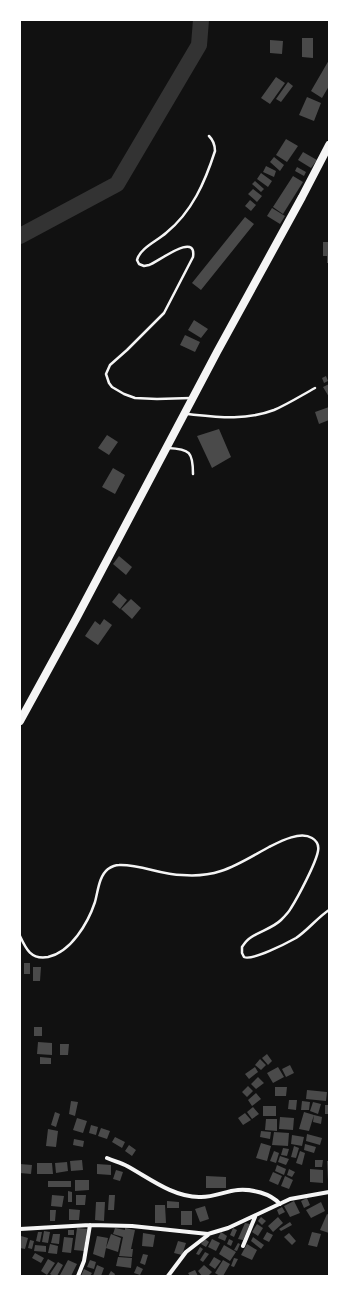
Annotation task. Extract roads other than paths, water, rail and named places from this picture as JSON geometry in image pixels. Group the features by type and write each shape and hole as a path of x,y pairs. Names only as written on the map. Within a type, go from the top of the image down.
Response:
{"highway":[{"path":"20,721 329,145"}],"street":[{"path":"107,1158 127,1166 152,1182 180,1194 198,1198 211,1197 238,1190 269,1195 276,1199 280,1204"},
{"path":"168,1276 186,1252 208,1234 228,1228 290,1199 329,1192"},
{"path":"243,1246 255,1216"},
{"path":"20,1229 90,1225 132,1226 208,1234"},
{"path":"78,1276 84,1261 90,1225"}],"lane":[{"path":"193,398 135,398 112,387 109,384 106,374 110,365 164,313 193,257 194,252 192,248 185,246 149,265 139,264 137,260 141,252 167,232 188,211 196,198 215,151 212,139 209,136"},
{"path":"185,413 224,418 251,416 274,410 315,388"},
{"path":"166,448 182,449 188,452 193,462 193,474"},
{"path":"20,936 27,951 36,957 44,958 53,956 62,951 74,940 86,924 101,879 105,872 118,864 164,873 200,875 221,871 290,838 300,836 314,839 317,844 318,851 314,864 290,910 280,921 250,938 242,947 244,957 247,959 254,957 295,938 329,910"}],"waterway":[{"path":"20,236 117,184 199,45 201,20"}]}
